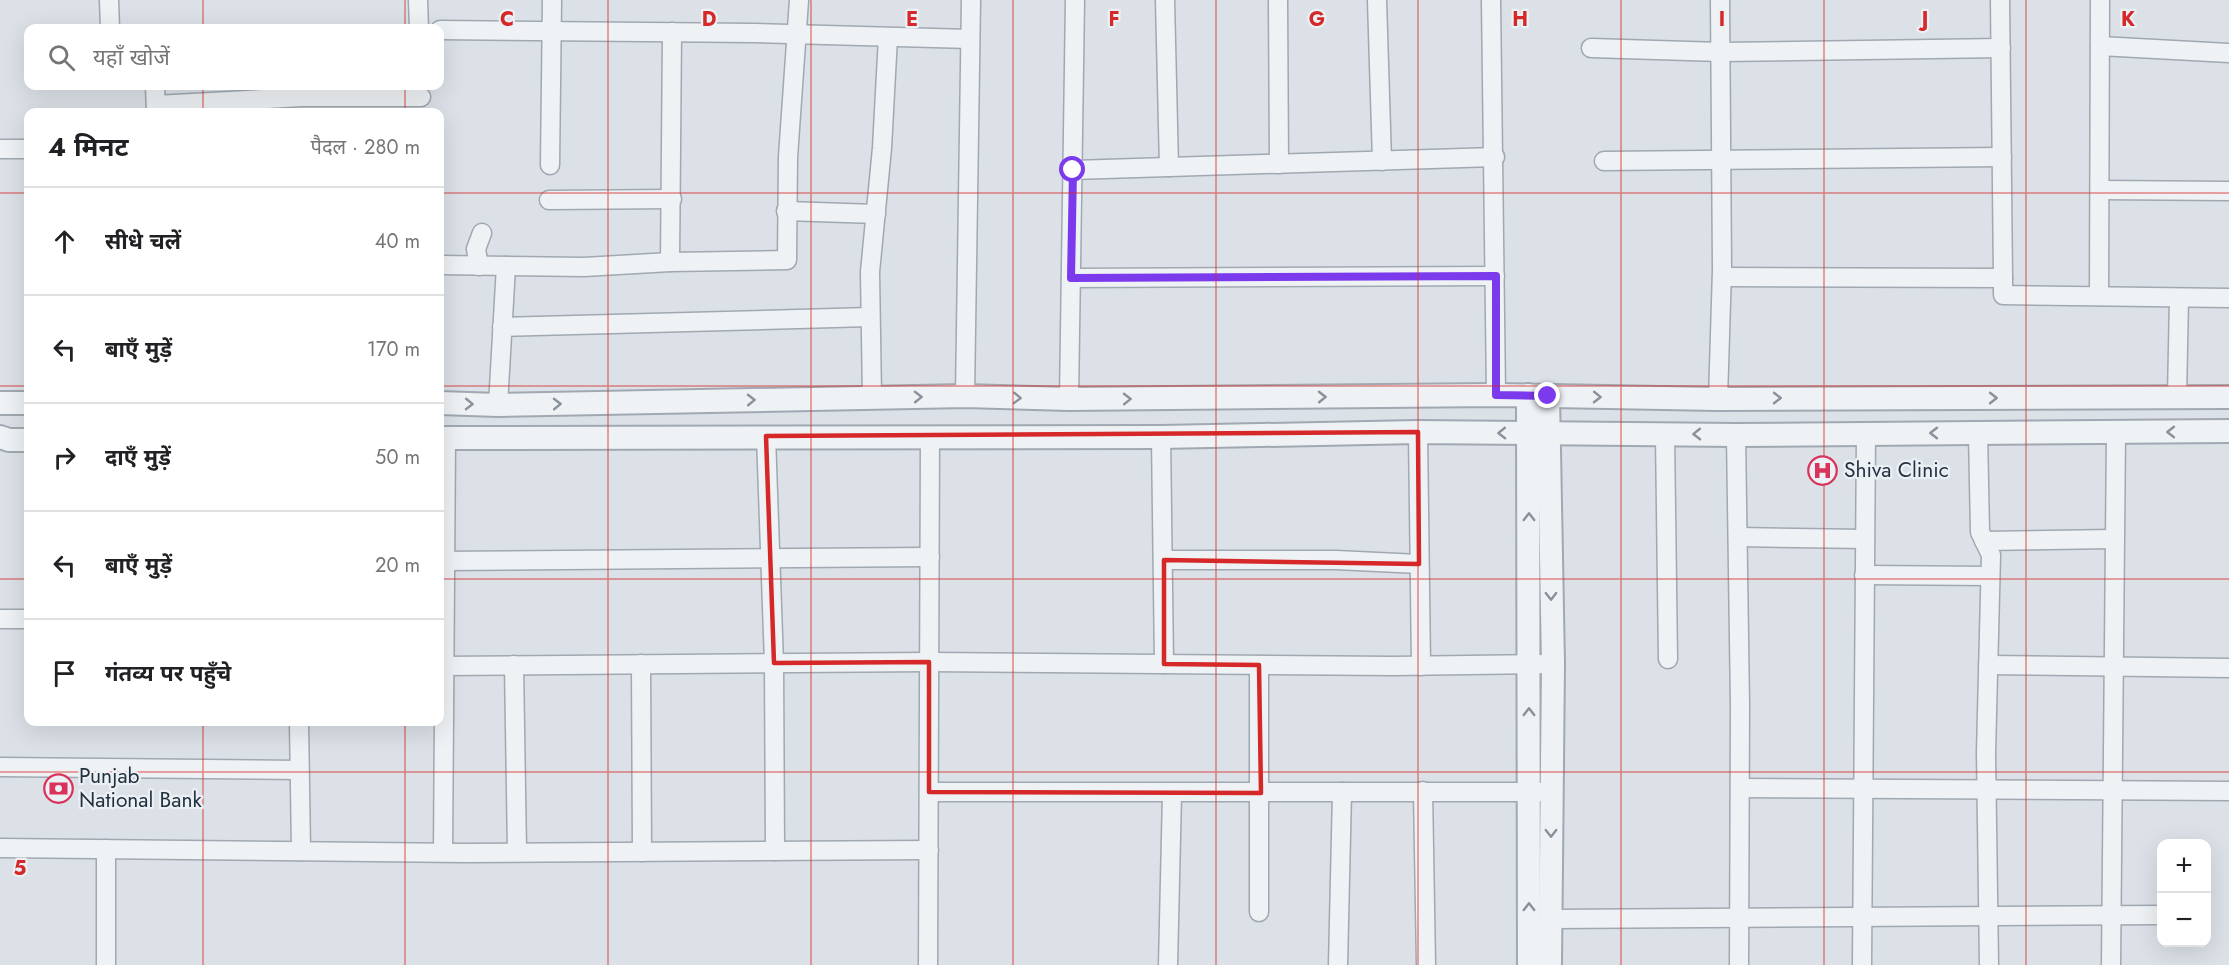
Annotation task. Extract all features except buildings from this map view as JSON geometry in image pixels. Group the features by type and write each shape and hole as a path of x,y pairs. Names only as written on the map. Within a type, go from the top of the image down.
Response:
{"street":[{"path":"109,0 110,24"},
{"path":"418,0 419,24"},
{"path":"550,165 554,31 552,0"},
{"path":"444,265 584,267 670,262 787,260 786,211 798,34 798,0"},
{"path":"965,396 971,0"},
{"path":"1068,399 1075,0"},
{"path":"1165,0 1169,167"},
{"path":"1278,0 1279,164"},
{"path":"1377,0 1382,161"},
{"path":"1491,0 1495,157 1496,395"},
{"path":"1718,399 1722,277 1720,0"},
{"path":"2000,0 2003,295 2229,298"},
{"path":"2099,296 2100,0"},
{"path":"444,30 798,34 970,39"},
{"path":"670,262 672,32"},
{"path":"872,398 870,272 888,37"},
{"path":"2100,46 2229,53"},
{"path":"1591,48 1721,52 2001,48"},
{"path":"155,90 156,108"},
{"path":"168,108 303,97 422,98"},
{"path":"0,149 24,149"},
{"path":"1073,170 1495,157"},
{"path":"1604,161 2002,157"},
{"path":"2100,190 2229,191"},
{"path":"549,200 672,199"},
{"path":"786,211 876,214"},
{"path":"480,266 476,249 482,233"},
{"path":"498,405 506,266"},
{"path":"1071,278 1496,276"},
{"path":"1722,277 2003,278"},
{"path":"2177,397 2179,298"},
{"path":"502,327 870,317"},
{"path":"444,403 498,405 965,396 1068,399 1496,395 1718,399 2229,397"},
{"path":"1529,965 1540,792 1552,664 1538,396"},
{"path":"0,403 24,403"},
{"path":"444,438 1161,437 1418,432 1736,435 2229,431"},
{"path":"1418,432 1421,666"},
{"path":"1539,432 1529,664 1551,919 1550,965"},
{"path":"2111,965 2113,539 2116,432"},
{"path":"1862,965 1866,433"},
{"path":"1978,433 1980,532 1991,555 1987,790 1989,965"},
{"path":"1665,435 1668,659"},
{"path":"1736,435 1740,788 1739,965"},
{"path":"766,436 774,663 775,851"},
{"path":"928,965 930,436"},
{"path":"0,437 9,440 24,440"},
{"path":"1161,437 1164,664"},
{"path":"1738,537 1865,539"},
{"path":"1984,541 2113,539"},
{"path":"444,561 930,557"},
{"path":"1164,560 1336,560 1419,564"},
{"path":"1864,575 1990,576"},
{"path":"0,619 24,619"},
{"path":"444,666 929,662 1421,666 1552,664"},
{"path":"641,664 642,852"},
{"path":"514,665 517,852"},
{"path":"1259,912 1260,665"},
{"path":"1988,665 2229,668"},
{"path":"298,726 301,851"},
{"path":"442,726 443,852"},
{"path":"0,767 299,770"},
{"path":"1740,788 2229,791"},
{"path":"1422,791 1426,965"},
{"path":"929,792 1172,794 1540,792"},
{"path":"1338,965 1342,792"},
{"path":"1168,965 1172,794"},
{"path":"0,848 443,852 929,850"},
{"path":"105,849 106,965"},
{"path":"1551,919 2157,915"}],"highlighted area":[{"path":"1418,432 1419,564 1164,560 1164,664 1259,665 1261,793 929,792 929,662 774,663 766,436"}],"place":[{"name":"Shiva Clinic","path":"1823,470"},
{"name":"Punjab National Bank","path":"58,788"}],"route":[{"path":"1073,170 1071,278 1496,276 1496,395 1548,396"}]}
